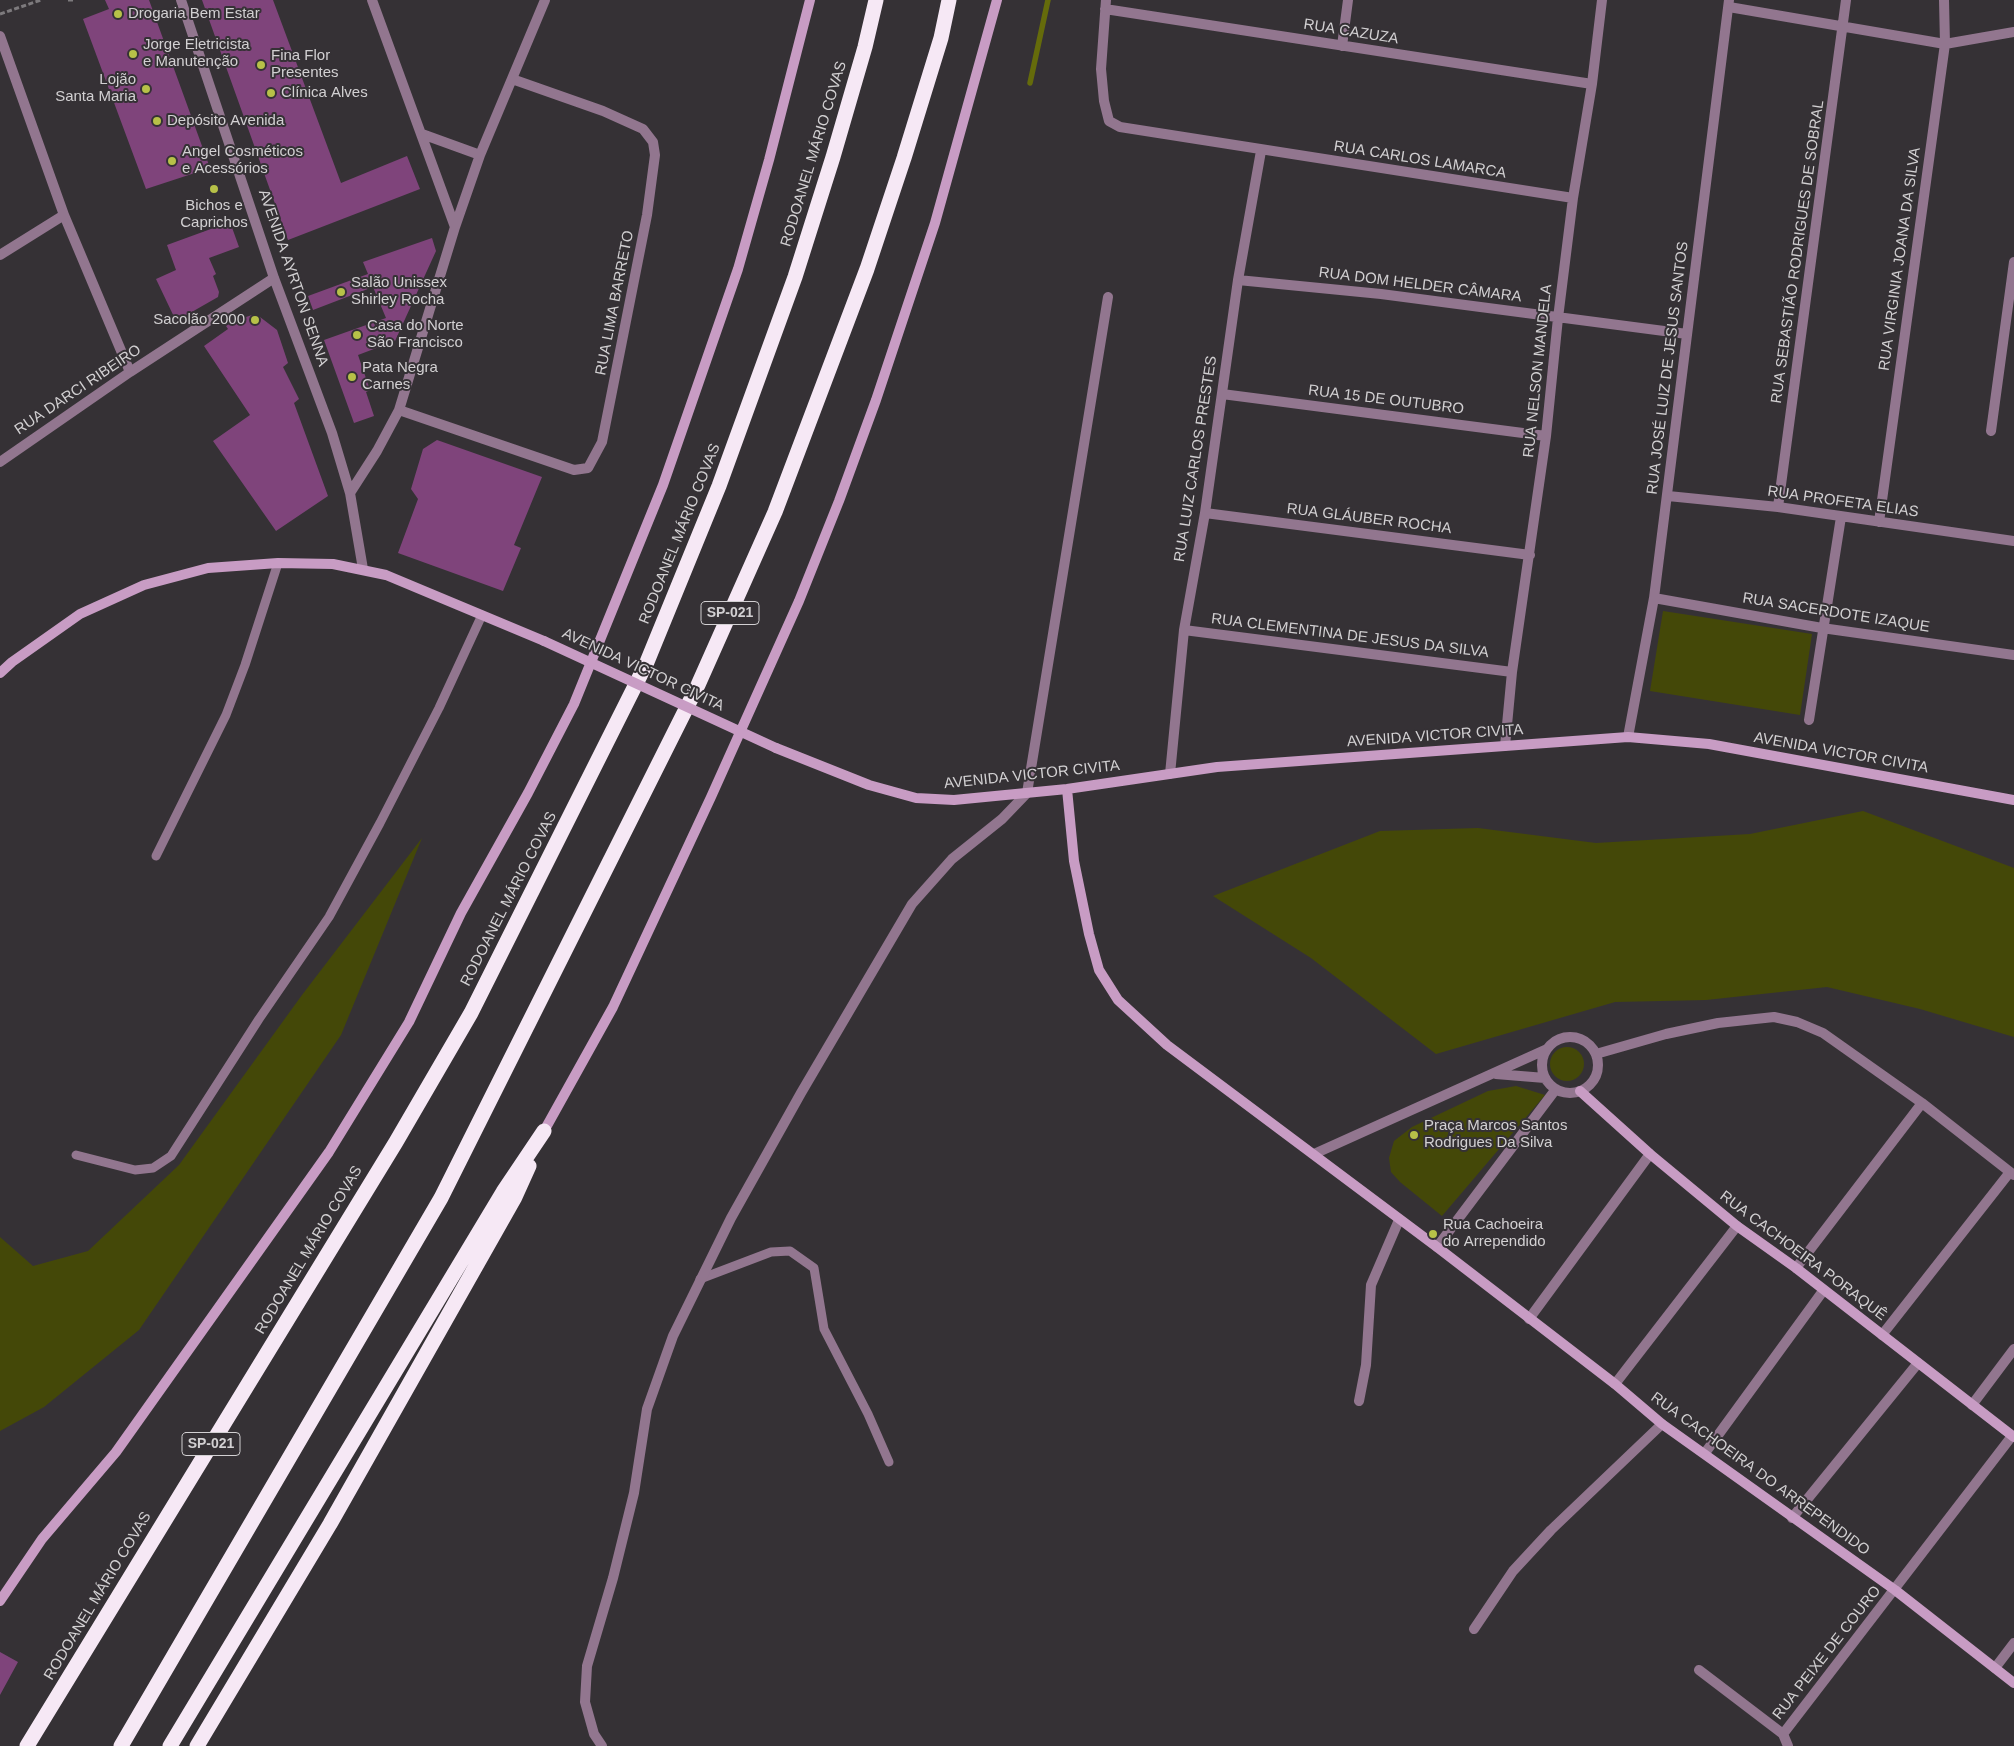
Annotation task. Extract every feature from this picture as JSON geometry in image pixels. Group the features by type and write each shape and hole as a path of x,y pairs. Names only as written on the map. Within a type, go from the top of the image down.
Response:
{"highway":[{"name":"RODOANEL MÁRIO COVAS","path":"27,1746 396,1142 471,1013 648,662 719,486 794,277 866,47 876,0"},
{"name":"SP-021","path":"121,1746 441,1198 698,685 775,512 867,269 941,38 949,0"},
{"path":"170,1746 503,1192 544,1131"},
{"path":"197,1746 330,1524 506,1214 544,1131"}],"main road":[{"path":"0,1601 42,1539 116,1452 329,1152 409,1022 461,913 528,793 574,704 663,485 738,269 769,160 810,0"},
{"path":"544,1131 621,989 756,700 824,537 876,400 912,294 962,133 996,0"},
{"name":"AVENIDA VICTOR CIVITA","path":"0,673 12,662 80,614 144,586 208,568 278,563 333,564 386,575 544,641 776,748 869,785 916,798 954,800 1067,789 1217,767 1628,737 1709,744 2014,800"},
{"name":"RUA CACHOEIRA DO ARREPENDIDO","path":"1067,789 1074,861 1089,934 1099,970 1118,1000 1167,1045 1437,1247 1615,1384 1662,1424 1895,1590 2014,1683"},
{"name":"RUA CACHOEIRA PORAQUÊ","path":"1580,1091 1650,1154 1737,1226 1796,1268 1823,1291 2013,1436"}],"street":[{"name":"AVENIDA AYRTON SENNA","path":"181,0 274,278 332,433 350,493 363,569"},
{"path":"372,0 455,227"},
{"path":"350,493 377,451 399,410 455,227 480,155 545,0"},
{"path":"1342,46 1348,0"},
{"name":"RUA NELSON MANDELA","path":"1505,746 1512,672 1546,436 1573,198 1592,84 1602,0"},
{"name":"RUA SEBASTIÃO RODRIGUES DE SOBRAL","path":"1778,508 1844,27 1846,0"},
{"name":"RUA VIRGINIA JOANA DA SILVA","path":"1879,522 1945,44 1944,0"},
{"name":"RUA CAZUZA","path":"1106,4 1342,46 1592,84"},
{"name":"RUA CARLOS LAMARCA","path":"1106,4 1101,69 1104,101 1109,121 1120,127 1261,151 1573,198"},
{"path":"1729,4 1844,27 1945,44 2014,32"},
{"name":"RUA JOSÉ LUIZ DE JESUS SANTOS","path":"1628,737 1654,598 1729,4"},
{"path":"0,36 64,215 130,372"},
{"name":"RUA LIMA BARRETO","path":"399,410 574,470 588,468 602,442 647,215 655,156 653,142 643,129 603,111 512,79"},
{"path":"422,134 480,155"},
{"name":"RUA LUIZ CARLOS PRESTES","path":"1170,774 1184,630 1205,512 1238,280 1261,151"},
{"path":"0,255 64,215"},
{"path":"1990,431 2014,262"},
{"name":"RUA DARCI RIBEIRO","path":"0,462 130,372 274,278"},
{"name":"RUA DOM HELDER CÂMARA","path":"1238,280 1381,294 1687,334"},
{"path":"602,1746 594,1734 585,1702 587,1666 613,1578 634,1493 647,1409 673,1336 700,1279 801,1093 912,904 952,859 1002,819 1028,793 1108,297"},
{"name":"RUA 15 DE OUTUBRO","path":"1222,394 1546,436"},
{"name":"RUA PROFETA ELIAS","path":"1668,496 1841,516 2014,541"},
{"name":"RUA GLÁUBER ROCHA","path":"1205,512 1530,555"},
{"path":"1809,720 1841,516"},
{"name":"RUA SACERDOTE IZAQUE","path":"1654,598 1822,628 2014,655"},
{"name":"RUA CLEMENTINA DE JESUS DA SILVA","path":"1184,630 1512,672"},
{"path":"1596,1054 1666,1034 1718,1023 1774,1017 1797,1022 1822,1033 1922,1104 2012,1173 1882,1335"},
{"path":"1314,1154 1495,1074 1547,1049 1553,1043 1569,1037 1585,1041 1596,1054 1598,1065 1596,1076 1589,1086 1580,1091 1567,1093 1556,1089 1545,1078 1542,1064 1547,1049"},
{"path":"1495,1074 1545,1078"},
{"path":"1437,1247 1556,1089"},
{"path":"1796,1268 1922,1104"},
{"path":"1529,1318 1650,1154"},
{"path":"1359,1401 1368,1347 1371,1285 1399,1220"},
{"path":"1615,1384 1737,1226"},
{"path":"1705,1453 1823,1291"},
{"path":"1972,1405 2014,1349"},
{"path":"1792,1518 1918,1363"},
{"path":"1474,1629 1513,1571 1551,1530 1662,1424"},
{"name":"RUA PEIXE DE COURO","path":"1783,1734 2013,1436"},
{"path":"1995,1668 2014,1643"},
{"name":"RUA PEIXE DE COURO","path":"1700,1670 1783,1734 1788,1746"}],"lane":[{"path":"156,856 226,715 245,665 278,563"},
{"path":"76,1156 136,1170 153,1168 171,1156 259,1019 329,917 439,708 482,615"},
{"path":"700,1279 771,1252 790,1251 814,1268 824,1328 868,1414 889,1462"}],"path":[{"path":"0,14 41,0"},
{"path":"68,0 73,0"}],"shaded area":[{"path":"1663,611 1812,634 1800,715 1650,691"},
{"path":"1863,811 2014,868 2014,1037 1920,1009 1827,987 1706,1000 1615,1002 1436,1054 1311,958 1213,896 1380,831 1478,828 1596,843 1750,834"},
{"path":"422,838 341,1035 139,1330 44,1407 0,1431 0,1237 33,1266 88,1251 179,1165 302,995"},
{"path":"1567,1047 1579,1052 1584,1064 1579,1076 1567,1081 1555,1076 1550,1064 1555,1052"},
{"path":"1516,1086 1545,1095 1442,1216 1400,1182 1391,1172 1389,1158 1394,1141 1412,1127 1488,1091"}],"building":[{"path":"105,0 149,0 210,168 146,189 83,19 109,9"},
{"path":"202,0 273,0 341,183 407,156 420,189 288,240"},
{"path":"230,222 239,247 209,258 216,274 213,276 219,292 218,297 176,321 156,279 176,270 167,245"},
{"path":"432,238 436,251 395,341 358,355 370,390 366,392 374,416 354,423 324,340 386,318 373,287 313,310 308,296 368,274 363,262"},
{"path":"252,315 260,317 277,330 288,363 283,367 299,399 294,403 328,496 276,531 213,441 250,415 204,346 228,329 226,326"},
{"path":"437,440 542,477 514,545 521,548 503,591 398,553 418,499 411,489 423,449"},
{"path":"0,1652 18,1662 0,1695"}],"waterway":[{"path":"1030,83 1048,0"}],"place":[{"name":"Drogaria Bem Estar","path":"118,14"},
{"name":"Jorge Eletricista e Manutenção","path":"133,54"},
{"name":"Fina Flor Presentes","path":"261,65"},
{"name":"Lojão Santa Maria","path":"146,89"},
{"name":"Clínica Alves","path":"271,93"},
{"name":"Depósito Avenida","path":"157,121"},
{"name":"Angel Cosméticos e Acessórios","path":"172,161"},
{"name":"Bichos e Caprichos","path":"214,189"},
{"name":"Salão Unissex Shirley Rocha","path":"341,292"},
{"name":"Sacolão 2000","path":"255,320"},
{"name":"Casa do Norte São Francisco","path":"357,335"},
{"name":"Pata Negra Carnes","path":"352,377"},
{"name":"Praça Marcos Santos Rodrigues Da Silva","path":"1414,1135"},
{"name":"Rua Cachoeira do Arrependido","path":"1433,1234"}]}
